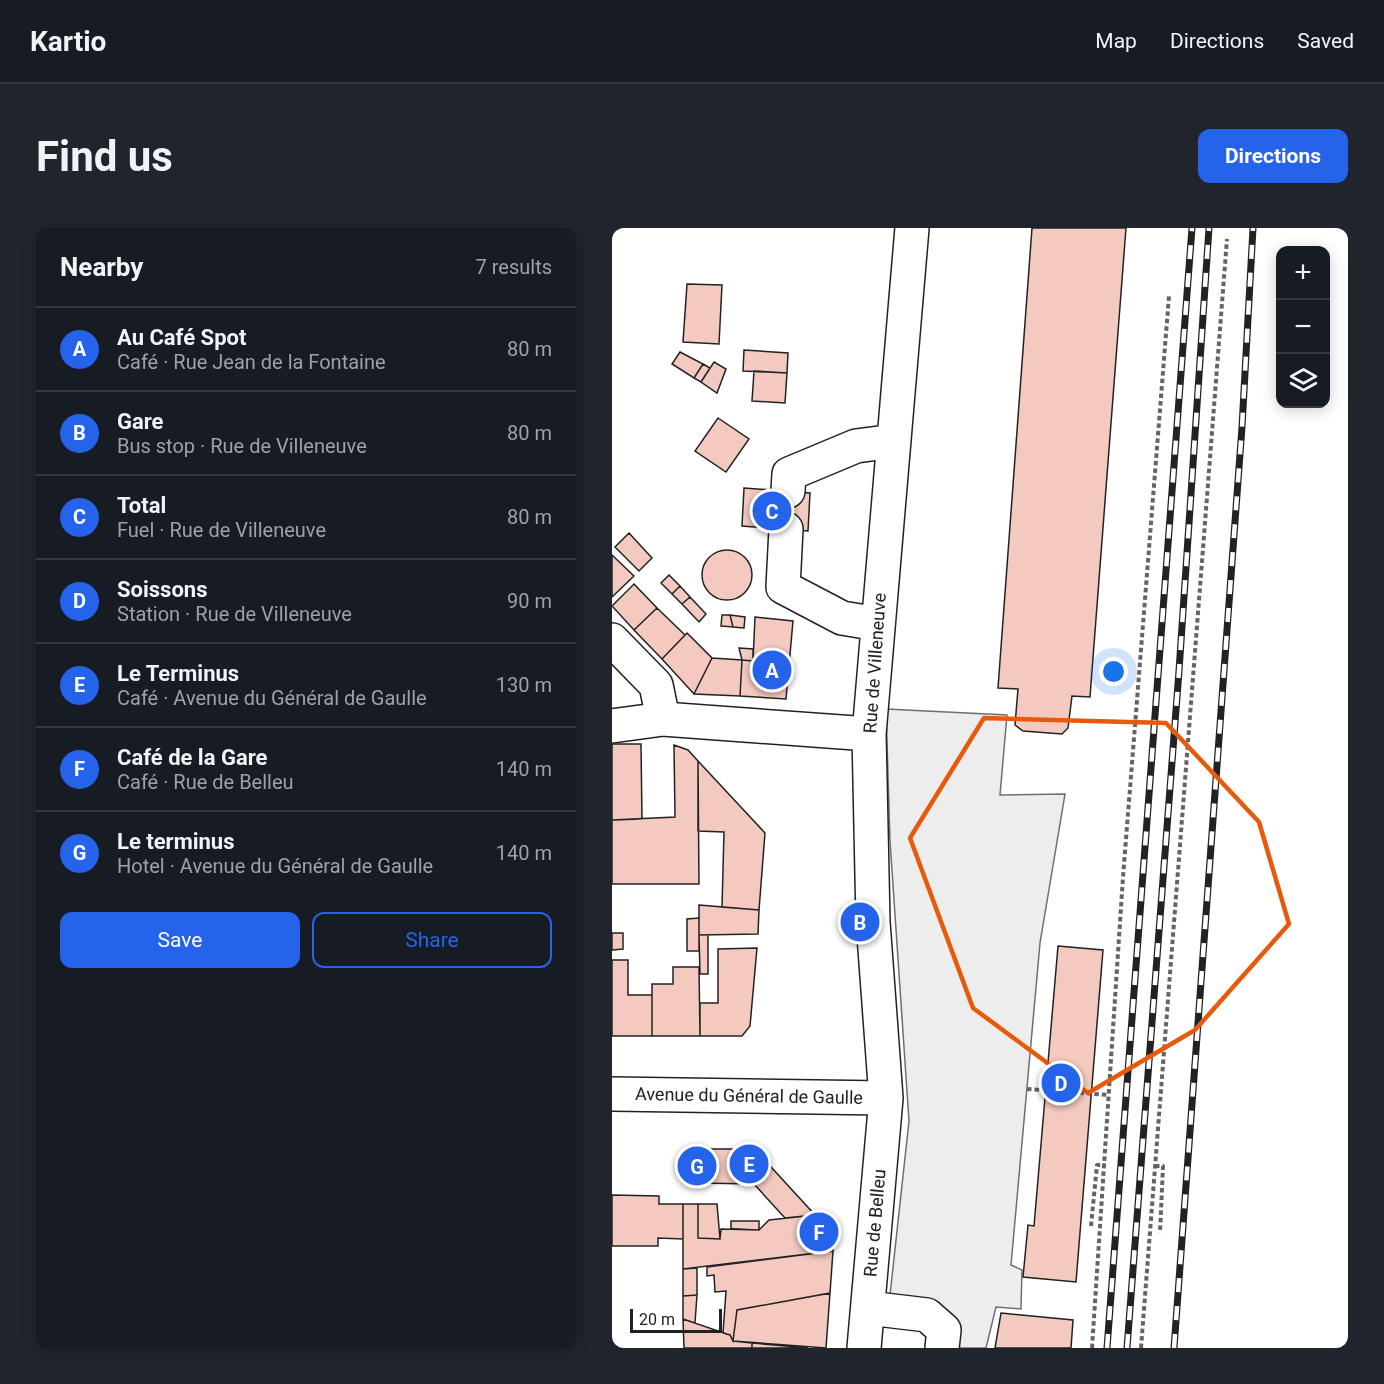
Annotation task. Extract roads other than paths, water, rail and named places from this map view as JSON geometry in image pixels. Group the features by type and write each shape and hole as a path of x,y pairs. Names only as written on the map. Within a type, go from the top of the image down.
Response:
{"street":[{"name":"Rue de Villeneuve","path":"886,1098 873,922 869,734 912,228"},
{"path":"788,491 789,474 856,446 894,441"},
{"path":"786,529 783,587 842,618 878,624"},
{"path":"612,640 656,685 663,719"},
{"path":"612,726 663,719 869,734"},
{"name":"Avenue du Général de Gaulle","path":"612,1094 886,1098"},
{"name":"Rue de Belleu","path":"864,1348 886,1098"},
{"path":"868,1308 927,1315 944,1330 942,1348"}],"railway":[{"path":"1107,1348 1192,228"},
{"path":"1127,1348 1179,671 1209,228"},
{"path":"1174,1348 1242,427 1253,228"}],"place":[{"name":"Total","path":"772,511"},
{"name":"Au Café Spot","path":"772,670"},
{"name":"Gare","path":"860,922"},
{"name":"Soissons","path":"1061,1083"},
{"name":"Le Terminus","path":"749,1164"},
{"name":"Le terminus","path":"697,1166"},
{"name":"Café de la Gare","path":"819,1232"}]}
